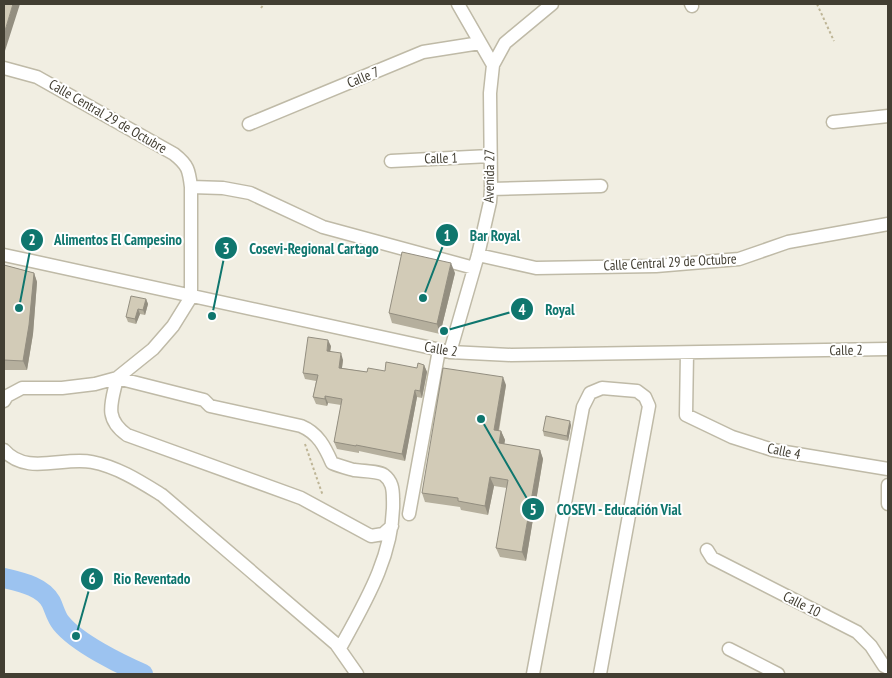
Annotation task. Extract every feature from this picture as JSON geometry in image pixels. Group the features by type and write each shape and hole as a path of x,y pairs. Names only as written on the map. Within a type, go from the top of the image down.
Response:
{"street":[{"path":"458,4 494,65"},
{"path":"494,65 505,43 552,4"},
{"name":"Calle 7","path":"249,124 423,52 480,43"},
{"name":"Avenida 27","path":"409,514 444,351 474,268 490,202 492,189 490,92 494,65"},
{"name":"Calle Central 29 de Octubre","path":"4,68 37,77 174,154 186,164 191,187 191,297"},
{"path":"833,122 888,116"},
{"name":"Calle 1","path":"391,161 490,156"},
{"path":"492,189 602,186"},
{"path":"191,187 223,188 250,193 323,227 474,268"},
{"name":"Calle Central 29 de Octubre","path":"478,255 536,268 656,266 739,259 788,242 888,224"},
{"name":"Calle 2","path":"4,255 444,351 511,355 888,349"},
{"path":"4,400 7,396 22,388 62,388 95,384 117,378 153,349 173,326 191,297"},
{"name":"Calle 4","path":"687,353 686,415 732,437 773,450 888,469"},
{"path":"117,378 204,400 210,406 301,426 309,429 321,441 332,463 354,470 381,473 386,476 392,485 392,526 379,572 340,648"},
{"path":"117,378 112,404 112,420 127,435 301,498 371,536 383,534 392,526"},
{"path":"533,674 583,408 590,393 602,388 636,392 645,397 650,406 600,674"},
{"path":"4,450 8,455 27,464 67,460 92,462 138,480 168,500 336,644 357,674"},
{"path":"888,485 888,504"},
{"name":"Calle 10","path":"708,550 712,558 857,632 871,646 884,666 888,668"},
{"path":"729,649 778,674"}],"path":[{"path":"261,8 264,4"},
{"path":"817,4 834,41"},
{"path":"301,426 314,472 330,514"}],"building":[{"path":"4,4 13,4 4,34"},
{"path":"402,252 451,263 437,324 389,313"},
{"path":"4,265 34,273 23,361 4,360"},
{"path":"131,296 146,299 143,310 138,309 135,319 126,317"},
{"path":"308,337 328,340 327,351 341,353 339,368 367,372 368,368 385,371 386,362 417,368 418,363 424,365 420,391 415,390 402,454 334,442 342,399 325,396 325,399 313,397 318,375 303,373"},
{"path":"443,368 503,377 494,430 501,431 499,443 540,450 522,552 496,548 508,480 490,477 485,506 458,501 458,498 422,493"},
{"path":"546,416 570,421 567,436 543,431"}],"waterway":[{"path":"4,578 17,581 42,592 51,602 56,615 68,631 111,659 143,674"}],"place":[{"name":"Bar Royal","path":"423,298"},
{"name":"Alimentos El Campesino","path":"19,308"},
{"name":"Cosevi-Regional Cartago","path":"212,316"},
{"name":"Royal","path":"444,331"},
{"name":"COSEVI - Educación Vial","path":"481,419"},
{"name":"Rio Reventado","path":"76,636"}]}
